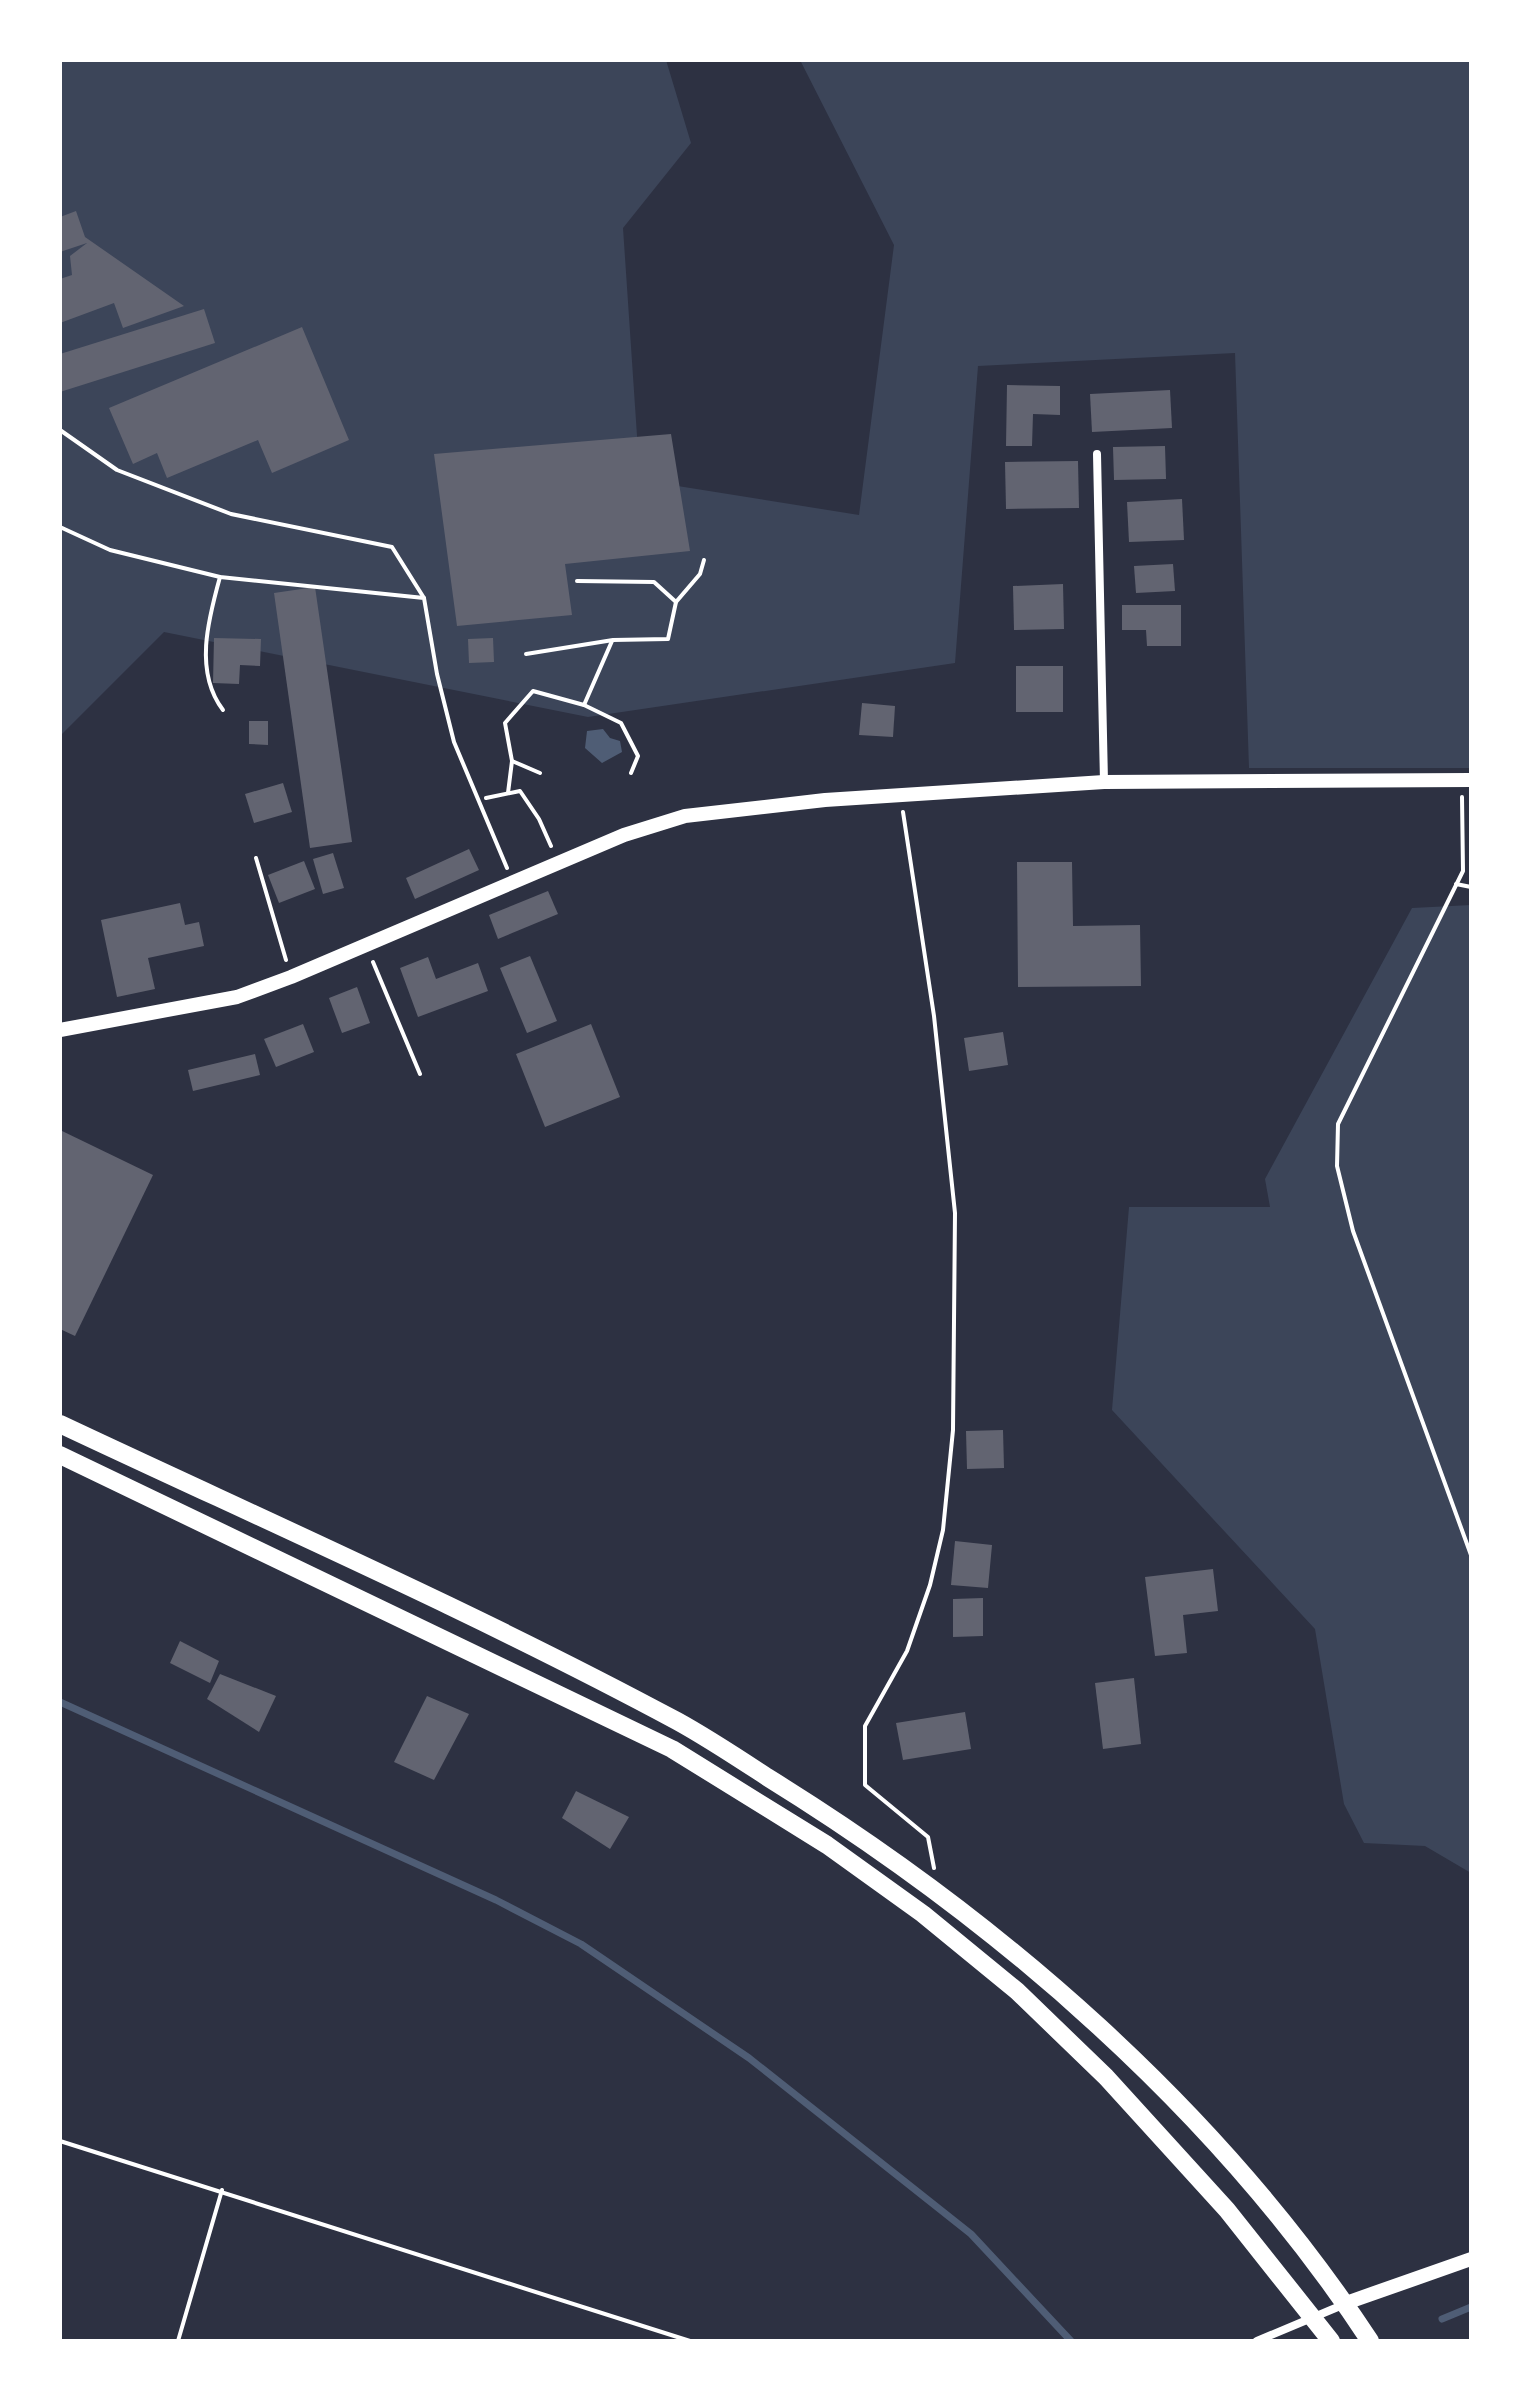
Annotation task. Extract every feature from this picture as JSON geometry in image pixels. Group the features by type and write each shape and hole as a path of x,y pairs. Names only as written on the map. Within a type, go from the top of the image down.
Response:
{"highway":[{"path":"60,1424 475,1618 680,1723 841,1823 934,1890 1035,1973 1193,2120 1251,2184 1346,2303 1370,2341"},
{"path":"60,1455 672,1749 827,1845 923,1914 1017,1991 1106,2077 1227,2210 1313,2314 1331,2341"},
{"path":"306,1573 316,1544"}],"street":[{"path":"1097,454 1104,782"},
{"path":"60,1030 237,997 291,977 624,835 685,816 901,794 1104,782 1466,779"},
{"path":"1257,2341 1313,2314 1471,2259"}],"path":[{"path":"60,430 117,470 231,514 392,547 424,598 437,674 454,742 512,881"},
{"path":"60,527 110,550 220,577 424,598"},
{"path":"526,654 613,640 668,639 676,602 700,574 704,560"},
{"path":"220,577 206,627 209,692 223,710"},
{"path":"577,581 654,582 676,602"},
{"path":"584,705 613,640"},
{"path":"508,793 512,761 505,723 533,691 584,705 621,723 638,756 631,773"},
{"path":"512,761 540,773"},
{"path":"1466,779 1463,871 1338,1124 1337,1166 1353,1231 1471,1555"},
{"path":"486,798 520,791 539,819 558,863"},
{"path":"901,794 906,848 938,1046 955,1213 953,1430 943,1530 930,1585 907,1651 865,1726 865,1785 928,1837 935,1857 934,1890"},
{"path":"256,858 291,977"},
{"path":"1456,884 1471,887"},
{"path":"366,945 420,1074"},
{"path":"60,2141 690,2341"},
{"path":"178,2341 222,2190"}],"shaded area":[{"path":"60,60 666,60 691,143 623,228 640,480 859,515 894,245 800,60 1471,60 1471,776 1469,768 1249,768 1235,353 978,366 955,663 588,717 164,632 60,736"},
{"path":"603,729 610,738 620,741 622,752 602,763 585,748 587,731"},
{"path":"1471,905 1471,1873 1425,1846 1364,1843 1344,1804 1315,1629 1112,1410 1129,1207 1270,1207 1265,1179 1412,908"}],"building":[{"path":"76,211 85,237 184,306 123,328 114,303 60,323 60,279 72,275 70,256 87,243 60,252 60,217"},
{"path":"204,309 215,343 60,392 60,354"},
{"path":"302,327 349,440 272,473 258,440 167,478 157,453 133,464 109,408"},
{"path":"1007,385 1060,386 1060,415 1033,414 1032,446 1006,446"},
{"path":"1170,390 1172,428 1092,432 1090,394"},
{"path":"671,434 690,551 565,564 572,615 457,626 434,454"},
{"path":"1165,446 1166,479 1114,480 1113,447"},
{"path":"1078,461 1079,508 1006,509 1005,462"},
{"path":"1182,499 1184,540 1129,542 1127,502"},
{"path":"1173,564 1175,591 1136,593 1134,566"},
{"path":"1063,584 1064,629 1014,630 1013,586"},
{"path":"315,587 352,842 310,848 274,593"},
{"path":"1122,605 1181,605 1181,646 1147,646 1146,630 1122,630"},
{"path":"214,638 261,639 260,666 240,665 239,684 213,683"},
{"path":"493,638 494,662 469,663 468,639"},
{"path":"1016,666 1063,666 1063,712 1016,712"},
{"path":"862,703 895,706 893,737 859,735"},
{"path":"249,721 268,721 268,745 249,744"},
{"path":"283,783 292,812 254,823 245,794"},
{"path":"469,849 479,870 415,899 406,878"},
{"path":"333,853 344,888 323,894 313,859"},
{"path":"304,861 315,889 279,903 268,875"},
{"path":"1017,862 1072,862 1073,926 1140,925 1141,986 1018,987"},
{"path":"548,891 558,914 498,939 489,915"},
{"path":"180,903 185,925 199,922 204,946 148,958 155,989 117,997 101,920"},
{"path":"530,956 557,1021 527,1033 500,968"},
{"path":"428,957 436,979 478,963 488,991 418,1017 400,968"},
{"path":"357,987 370,1023 342,1033 329,998"},
{"path":"303,1024 314,1052 276,1067 264,1039"},
{"path":"591,1024 620,1097 545,1127 516,1054"},
{"path":"1003,1032 1008,1065 969,1071 964,1038"},
{"path":"255,1054 260,1075 193,1091 188,1070"},
{"path":"60,1130 153,1175 75,1336 60,1329"},
{"path":"1003,1430 1004,1468 967,1469 966,1431"},
{"path":"955,1541 992,1545 988,1588 951,1585"},
{"path":"1213,1569 1218,1611 1183,1615 1187,1653 1155,1656 1145,1577"},
{"path":"983,1598 983,1636 953,1637 953,1599"},
{"path":"180,1641 219,1661 210,1683 170,1663"},
{"path":"220,1674 276,1696 259,1732 207,1699"},
{"path":"1134,1678 1141,1744 1103,1749 1095,1683"},
{"path":"427,1696 469,1714 434,1780 394,1762"},
{"path":"965,1712 971,1749 903,1760 896,1723"},
{"path":"576,1791 629,1817 610,1849 562,1818"}],"waterway":[{"path":"60,1702 496,1900 581,1944 749,2058 971,2234 1071,2341"},
{"path":"1442,2319 1471,2307"}]}
